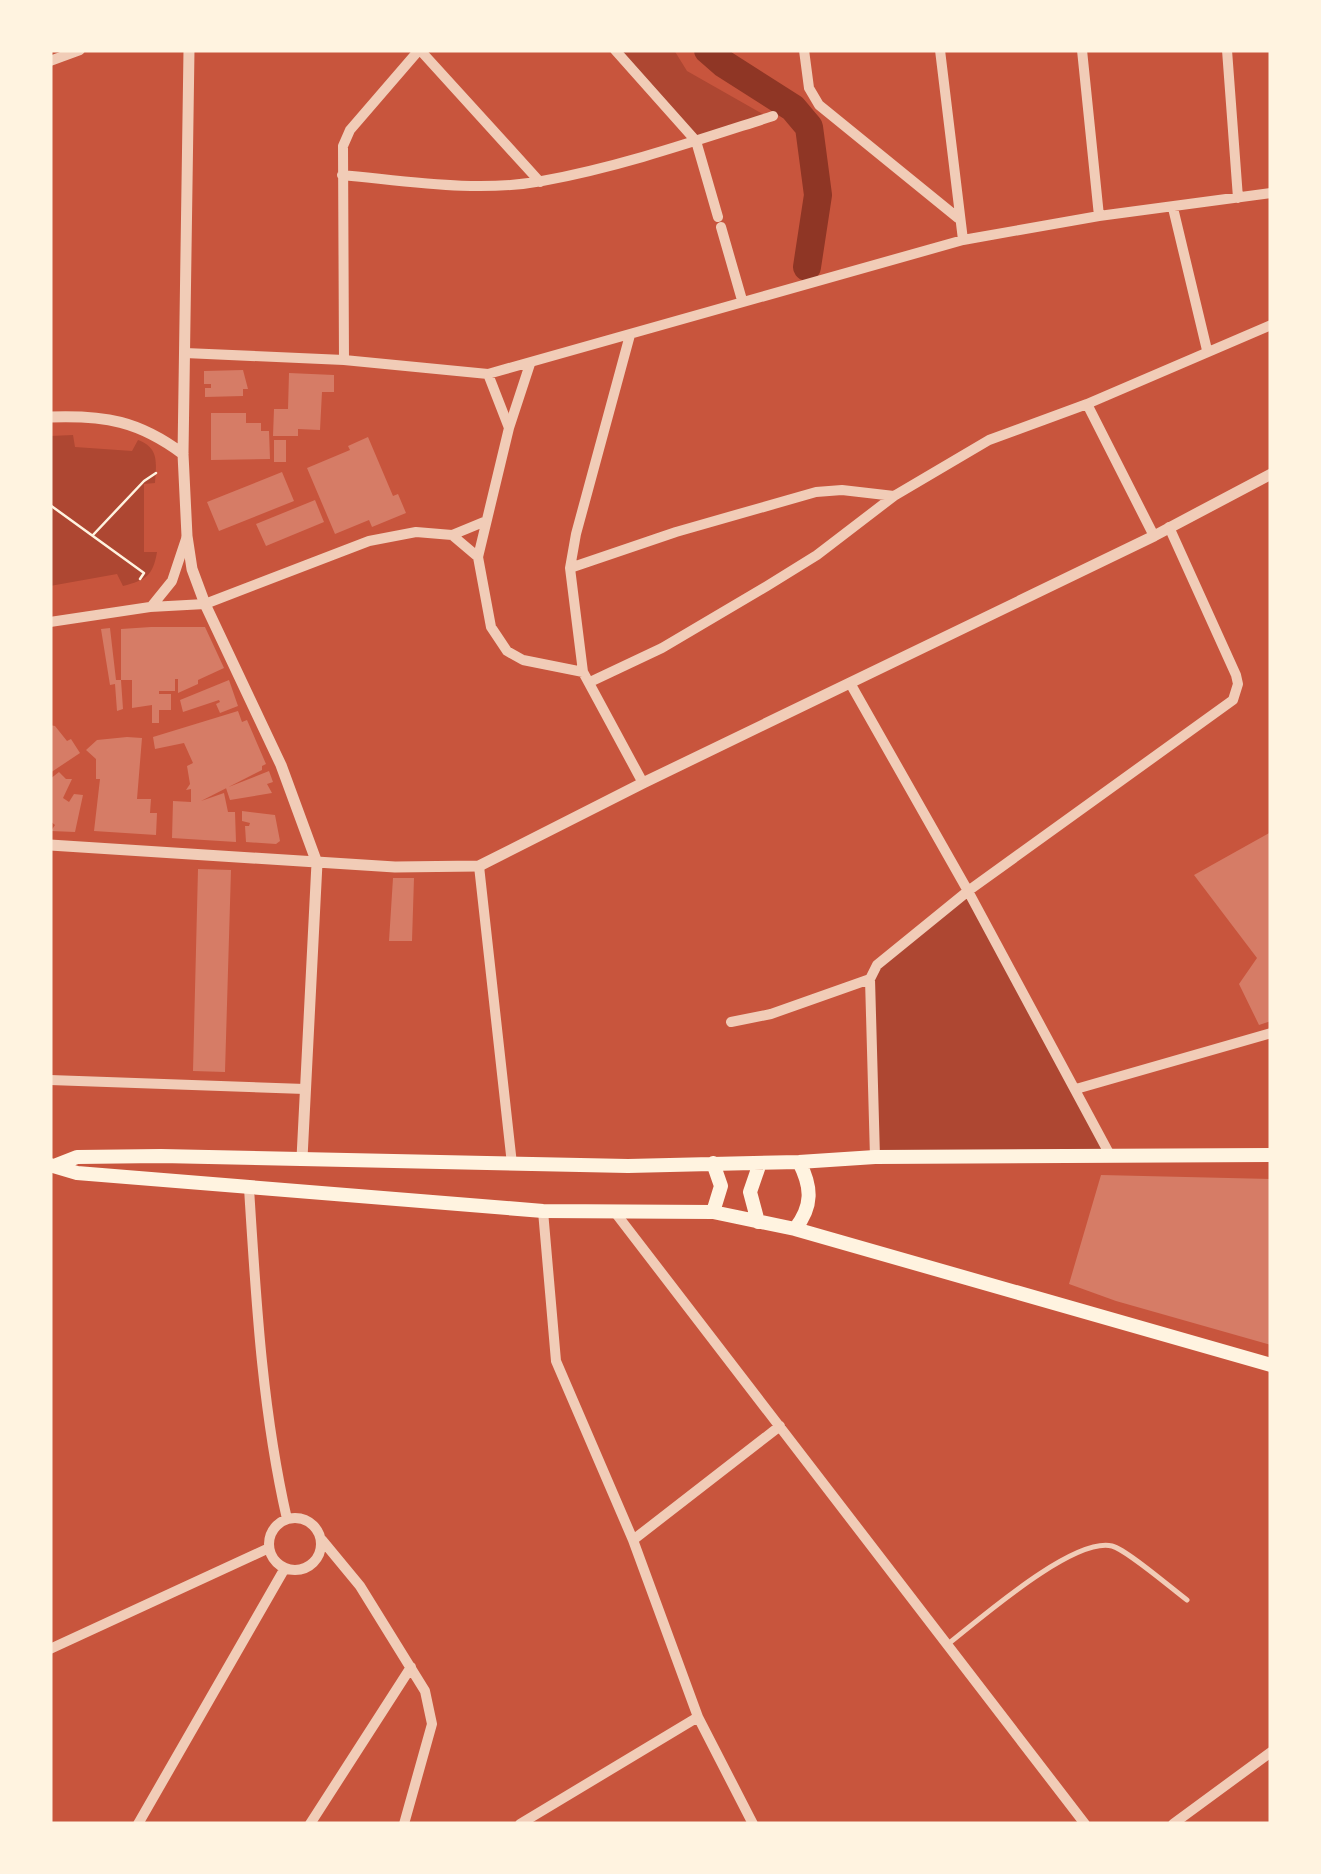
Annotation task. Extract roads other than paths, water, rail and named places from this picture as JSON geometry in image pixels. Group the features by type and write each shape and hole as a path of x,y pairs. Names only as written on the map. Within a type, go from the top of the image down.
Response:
{"main road":[{"path":"52,1165 77,1157 713,1164 875,1157 1271,1155"},
{"path":"795,1229 810,1204 807,1177 798,1162"},
{"path":"758,1222 750,1192 760,1163"},
{"path":"713,1164 721,1186 713,1212"},
{"path":"52,1165 68,1172 543,1211 713,1212 795,1229 1271,1365"}],"street":[{"path":"50,60 80,50"},
{"path":"189,50 183,454 186,536 205,604 292,792 318,863 302,1158"},
{"path":"344,360 343,146 350,130 420,50 540,182"},
{"path":"614,50 696,141 742,300"},
{"path":"804,50 810,88 819,105 958,218"},
{"path":"940,50 963,240"},
{"path":"1082,50 1100,216"},
{"path":"1227,50 1238,198"},
{"path":"342,175 463,185 540,182 696,141 773,116"},
{"path":"185,353 344,360 488,374 963,240 1100,216 1271,193"},
{"path":"1173,208 1207,350"},
{"path":"590,682 662,648 767,586 817,555 894,496 989,440 1087,404 1271,325"},
{"path":"630,335 570,568 583,672 643,783"},
{"path":"530,364 509,428 478,557 490,627 507,650 523,660 583,672"},
{"path":"488,374 509,428"},
{"path":"1087,404 1154,536"},
{"path":"50,417 88,416 126,424 156,434 183,454"},
{"path":"50,846 394,867 478,866 1154,536 1271,474"},
{"path":"570,568 692,527 816,492 842,490 894,496"},
{"path":"50,622 150,607 205,604 369,541 416,532 452,534 486,521"},
{"path":"875,1157 870,980 877,965 968,891 1233,700 1238,684 1236,675 1169,527"},
{"path":"452,534 478,557"},
{"path":"150,607 172,581 186,536"},
{"path":"850,683 968,891 1110,1156"},
{"path":"478,866 512,1164"},
{"path":"731,1022 771,1014 870,980"},
{"path":"1076,1089 1271,1033"},
{"path":"50,1080 306,1089"},
{"path":"250,1188 256,1306 268,1421 287,1518"},
{"path":"543,1211 551,1339 556,1361 632,1540 698,1717 753,1824"},
{"path":"614,1212 1084,1824"},
{"path":"632,1540 780,1426"},
{"path":"322,1540 322,1550 312,1565 294,1570 285,1568 269,1548 273,1530 287,1518 313,1524 360,1586 425,1690 432,1724 404,1824"},
{"path":"50,1649 269,1548"},
{"path":"138,1824 285,1568"},
{"path":"310,1824 411,1667"},
{"path":"520,1824 698,1717"},
{"path":"1173,1824 1271,1752"}],"lane":[{"path":"946,1646 1082,1548 1114,1546 1187,1600"}],"waterway":[{"path":"708,50 793,108 809,127 818,195 807,267"}]}
